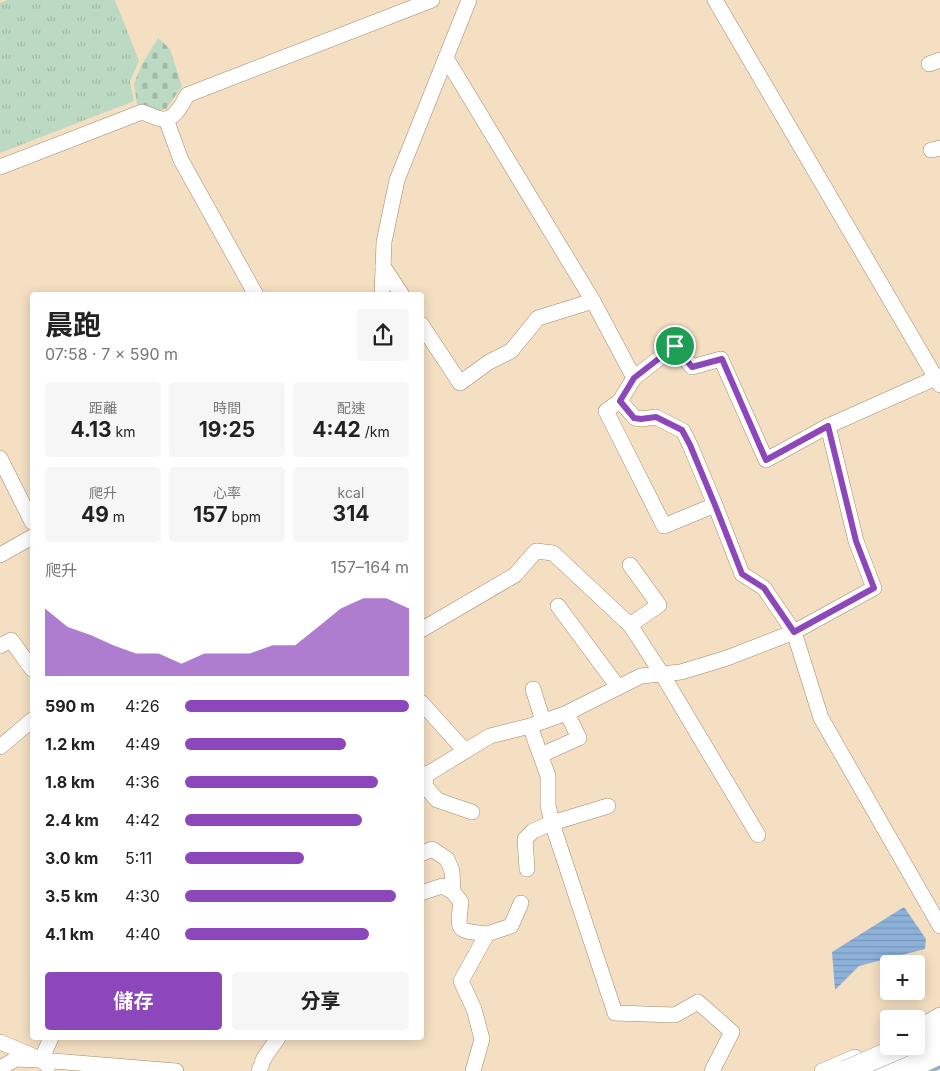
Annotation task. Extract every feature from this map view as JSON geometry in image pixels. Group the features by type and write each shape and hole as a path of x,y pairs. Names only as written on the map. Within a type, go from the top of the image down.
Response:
{"highway":[{"path":"925,1036 940,1028"},
{"path":"884,1071 940,1045"},
{"path":"848,1067 880,1055"}],"street":[{"path":"0,167 142,112 157,118 166,119 174,114 184,101 186,95 432,0"},
{"path":"382,292 384,242 397,180 469,0"},
{"path":"715,0 938,380 828,426 766,460 722,359 692,367 675,346 634,378 620,401 606,411 664,526 715,505"},
{"path":"446,58 592,301 634,378"},
{"path":"166,119 181,160 254,292"},
{"path":"383,266 400,292"},
{"path":"424,329 460,383 489,362 511,351 538,318 592,301"},
{"path":"620,401 634,418 656,417 682,430 690,445 742,574 764,588 794,632 821,718 940,926"},
{"path":"472,812 437,800 425,786 424,774 490,736 566,713 641,676 681,672 727,658 794,632 874,588 856,541 828,426"},
{"path":"0,458 30,518"},
{"path":"0,555 30,538"},
{"path":"424,628 516,576 536,551 553,553 630,625 662,674 758,835"},
{"path":"630,565 659,605 630,625"},
{"path":"558,606 618,687"},
{"path":"0,646 11,640 30,666"},
{"path":"533,689 541,755 548,776 548,805 552,823 615,1013 675,1015 698,1002 732,1032 712,1071"},
{"path":"424,705 465,751"},
{"path":"541,755 579,738 566,713"},
{"path":"0,746 30,722"},
{"path":"527,870 525,840 534,831 552,823 608,806"},
{"path":"424,853 432,849 447,859 452,871 453,892"},
{"path":"424,892 442,886 453,892 461,902 458,924 460,929 488,934 511,926 521,904"},
{"path":"473,1071 482,1040 474,1009 461,981 488,934"},
{"path":"925,1024 940,1016"},
{"path":"41,1060 50,1040"},
{"path":"259,1071 264,1058 277,1040"},
{"path":"0,1042 41,1060 52,1071"},
{"path":"822,1071 848,1067 880,1048"},
{"path":"910,1071 940,1057"},
{"path":"0,1068 16,1059 176,1071"}],"green space":[{"path":"7,0 115,0 139,61 130,81 134,101 0,153 0,3"},
{"path":"158,38 170,49 182,86 166,109 155,111 137,104 134,84 141,66"}],"water":[{"path":"904,907 926,939 925,949 902,955 880,955 880,961 859,966 835,990 832,952"}],"waterway":[{"path":"932,1071 940,1067"}],"route":[{"path":"675,346 692,367 722,359 766,460 828,426 856,541 874,588 794,632 764,588 742,574 690,445 682,430 656,417 634,418 620,401 634,378 675,346"}]}
